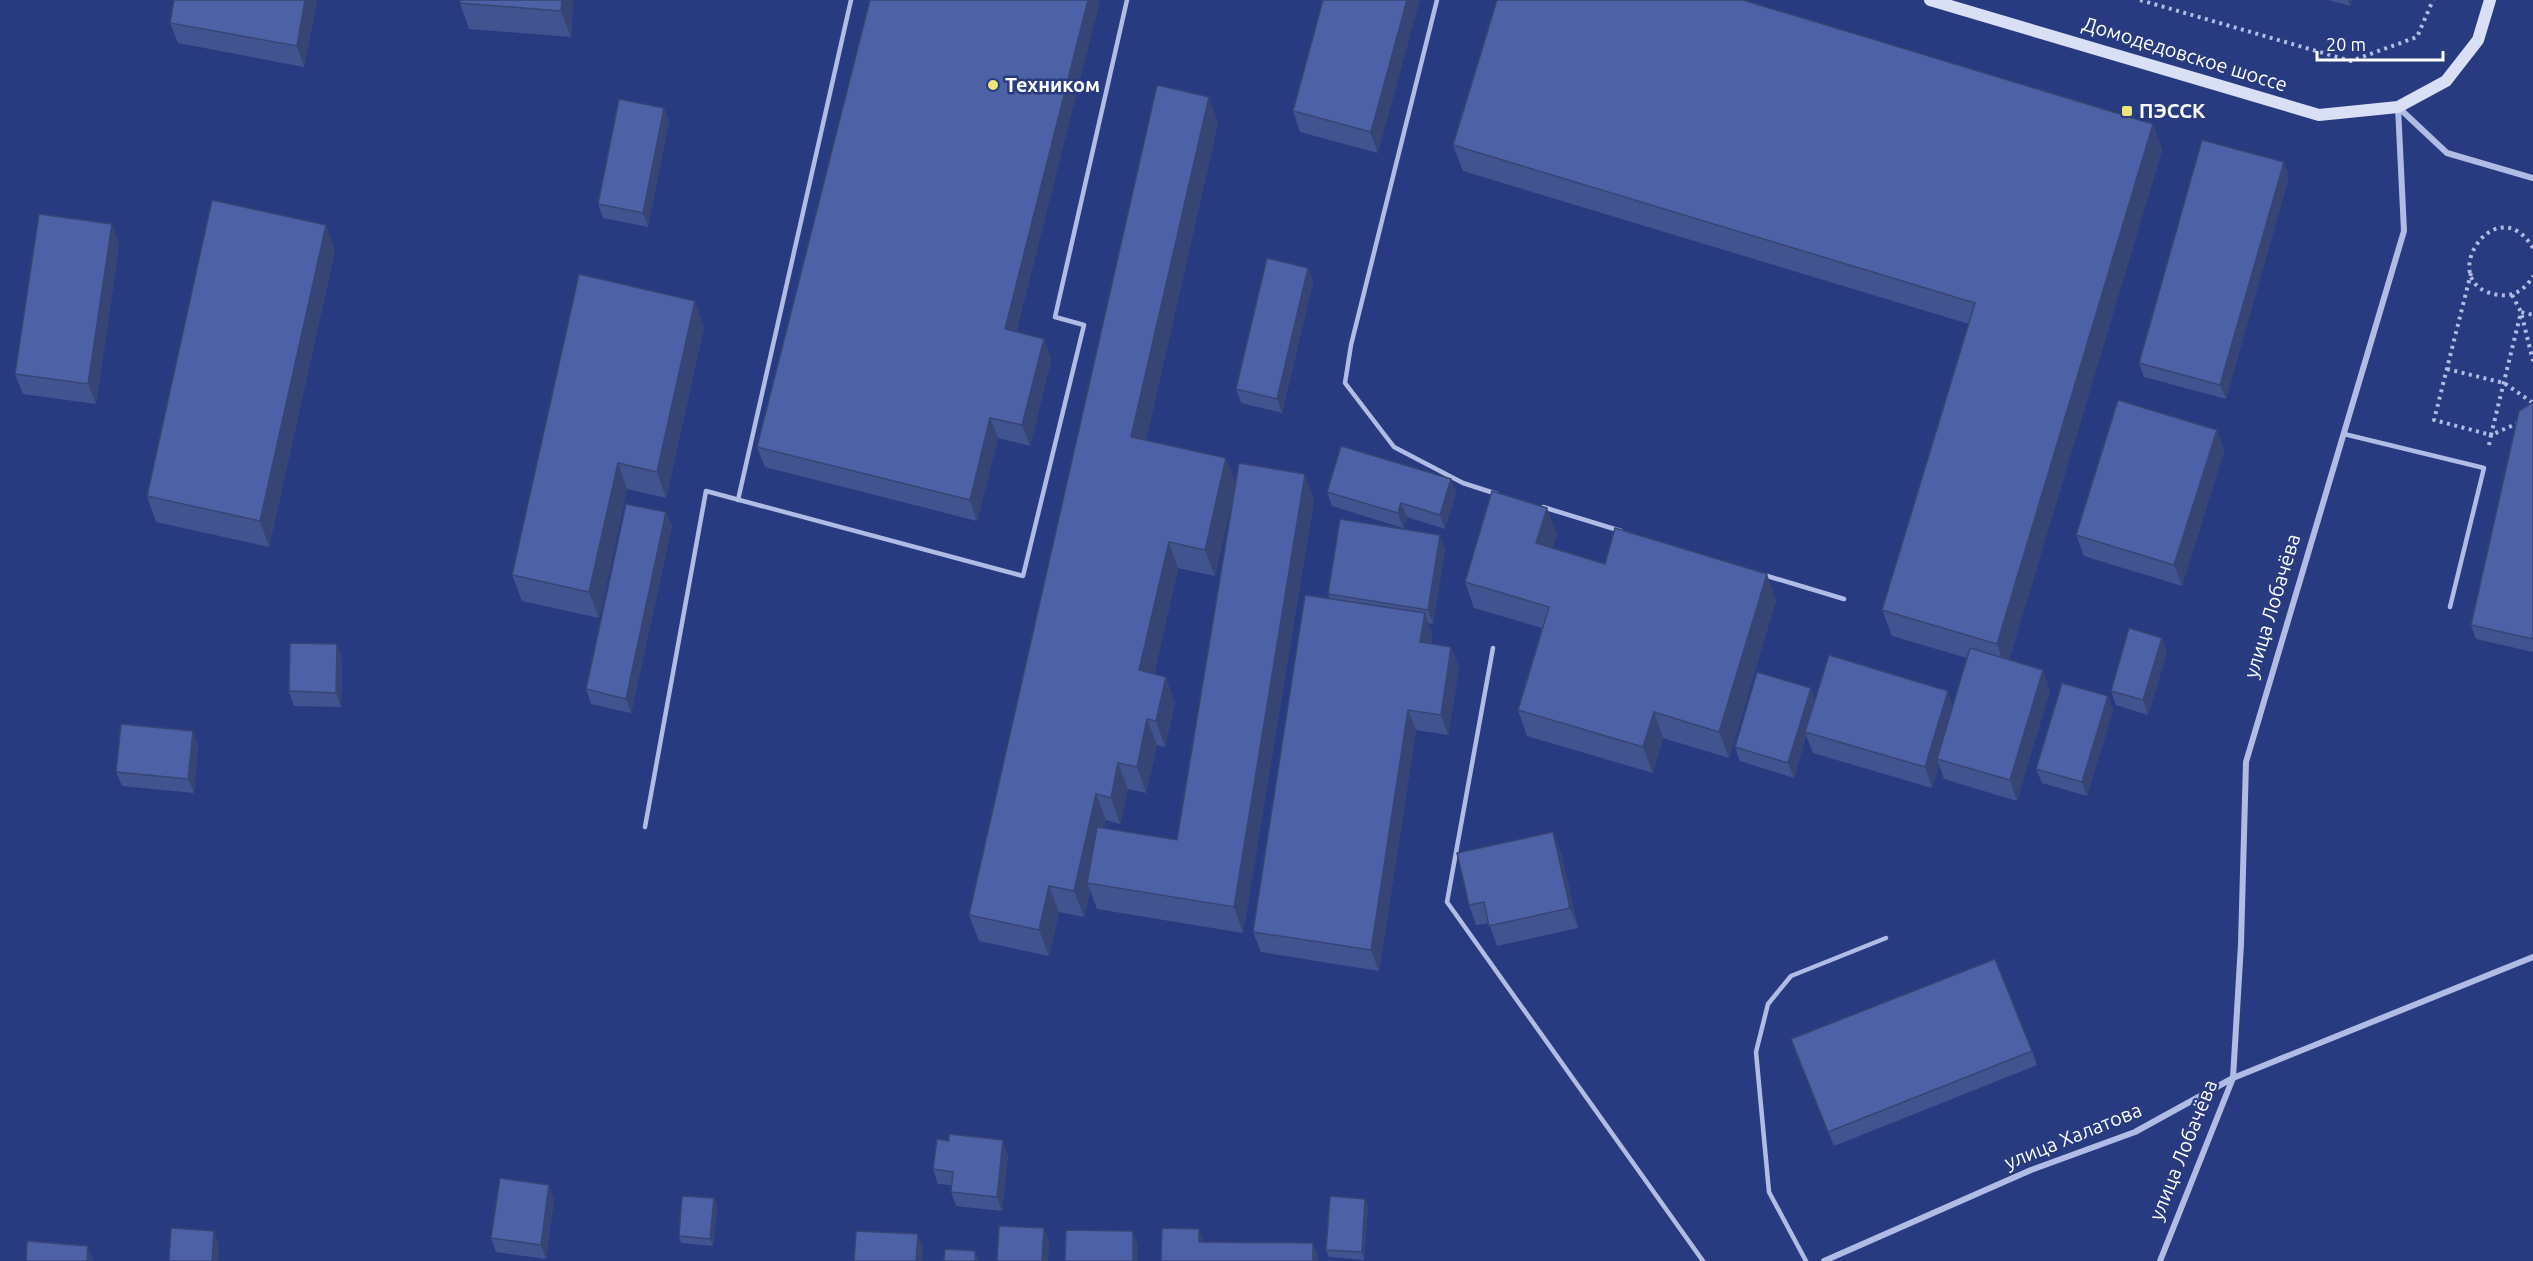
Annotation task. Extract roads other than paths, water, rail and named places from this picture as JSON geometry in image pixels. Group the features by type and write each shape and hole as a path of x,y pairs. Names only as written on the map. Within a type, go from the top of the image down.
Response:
{"main road":[{"name":"Домодедовское шоссе","path":"1930,0 2319,115 2398,107"},
{"path":"2398,107 2446,81 2478,40 2490,0"}],"street":[{"path":"2398,107 2447,153 2533,178"},
{"name":"улица Лобачёва","path":"2160,1261 2233,1078 2241,944 2246,762 2404,231 2398,107"},
{"name":"улица Халатова","path":"1824,1261 2031,1170 2135,1132 2233,1078 2533,957"}],"lane":[{"path":"738,500 851,0"},
{"path":"645,827 706,491 1023,576 1084,325 1055,316 1127,0"},
{"path":"1437,0 1351,345 1345,383 1394,447 1463,483 1508,497"},
{"path":"2344,434 2484,468 2450,607"},
{"path":"1531,504 1631,534"},
{"path":"1755,572 1844,599"},
{"path":"1494,648 1448,902 1703,1261"},
{"path":"1806,1261 1769,1192 1756,1052 1768,1004 1791,976 1886,939"}],"place":[{"name":"Техником","path":"993,85"},
{"name":"ПЭССК","path":"2127,111"}]}
